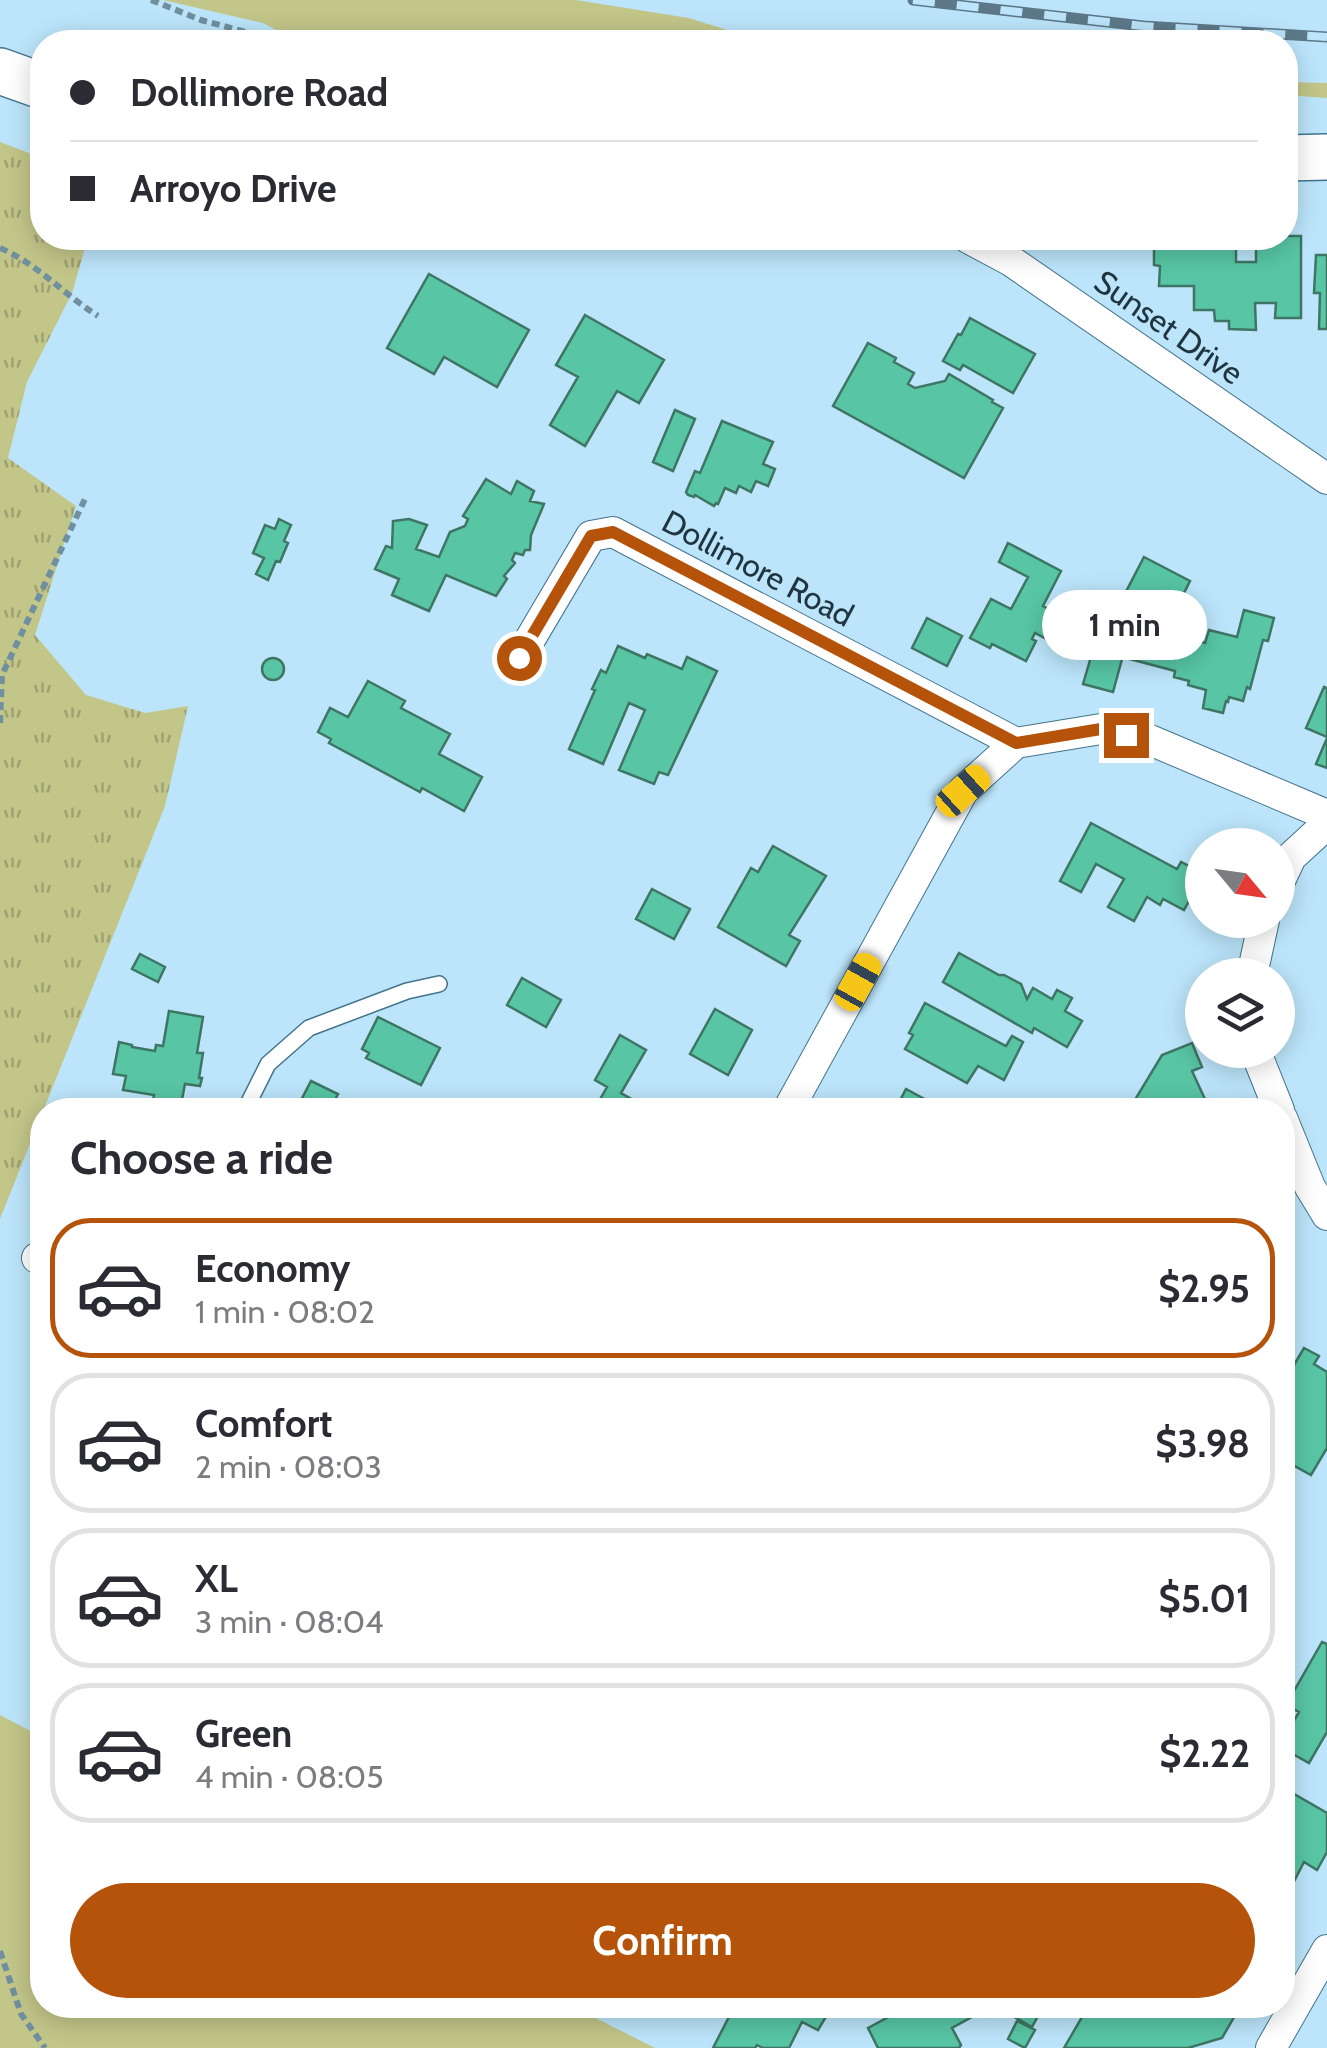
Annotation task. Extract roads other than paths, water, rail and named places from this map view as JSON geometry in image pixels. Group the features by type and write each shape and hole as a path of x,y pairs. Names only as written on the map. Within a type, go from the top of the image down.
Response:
{"main road":[{"path":"0,71 30,82"},
{"path":"1298,158 1327,157"}],"street":[{"name":"Sunset Drive","path":"990,250 1327,479"},
{"name":"Dollimore Road","path":"519,658 591,536 613,532 1016,743"},
{"path":"795,1098 963,791 1016,743 1101,729 1150,740 1327,815"},
{"path":"1295,854 1327,824"},
{"path":"1262,1068 1274,1098"},
{"path":"1295,1150 1327,1215"},
{"path":"1295,2007 1327,1950"},
{"path":"1272,2048 1289,2018"}],"lane":[{"path":"251,1098 268,1064 309,1028 407,991 439,984"}],"railway":[{"path":"913,0 1210,30"},
{"path":"1298,35 1327,37"}]}
